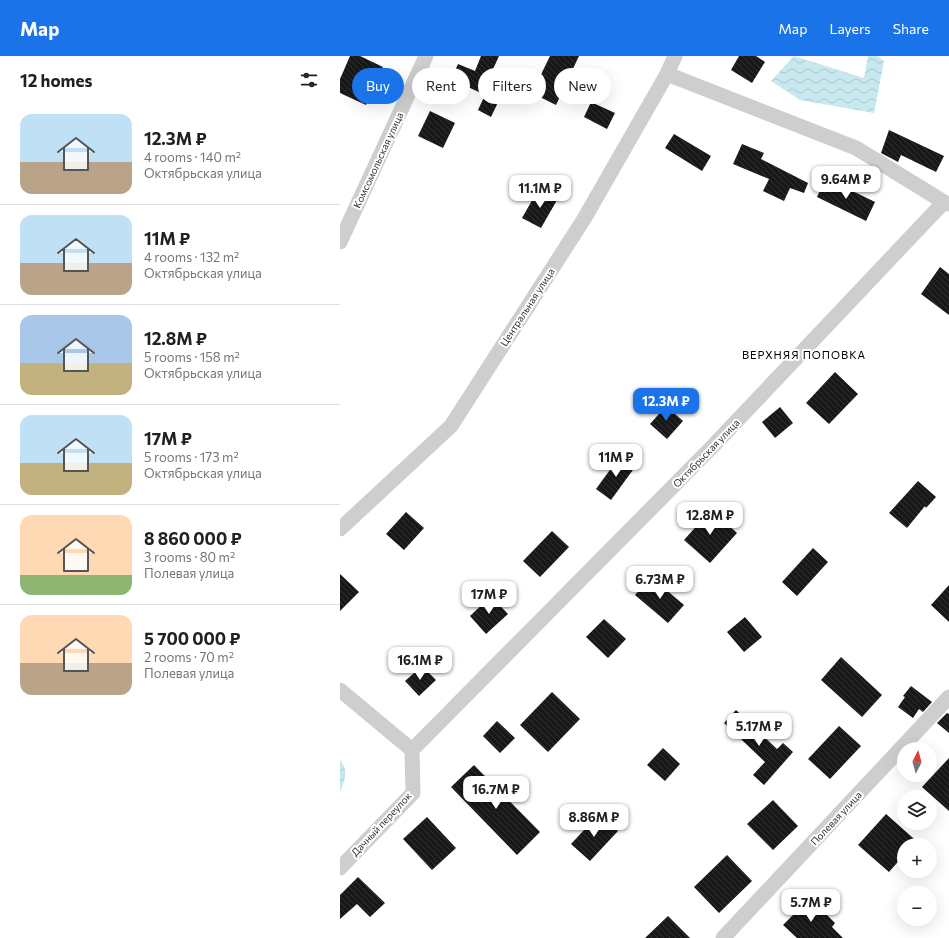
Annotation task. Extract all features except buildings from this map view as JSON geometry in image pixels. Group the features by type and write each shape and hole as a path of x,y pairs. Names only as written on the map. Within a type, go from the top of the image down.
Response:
{"street":[{"name":"Комсомольская улица","path":"340,242 426,56"},
{"name":"Центральная улица","path":"340,529 451,426 584,219 668,74 676,56"},
{"path":"668,74 856,148 946,203"},
{"name":"Октябрьская улица","path":"412,750 713,446 946,203"},
{"path":"340,690 412,750"},
{"name":"Полевая улица","path":"723,938 949,697"},
{"name":"Дачный переулок","path":"340,868 413,793 412,750"}],"water":[{"path":"794,56 864,78 868,56 877,56 884,61 874,113 800,100 771,81"},
{"path":"340,760 345,771 345,779 340,792"}],"district":[{"name":"ВЕРХНЯЯ ПОПОВКА","path":"804,355"}]}
